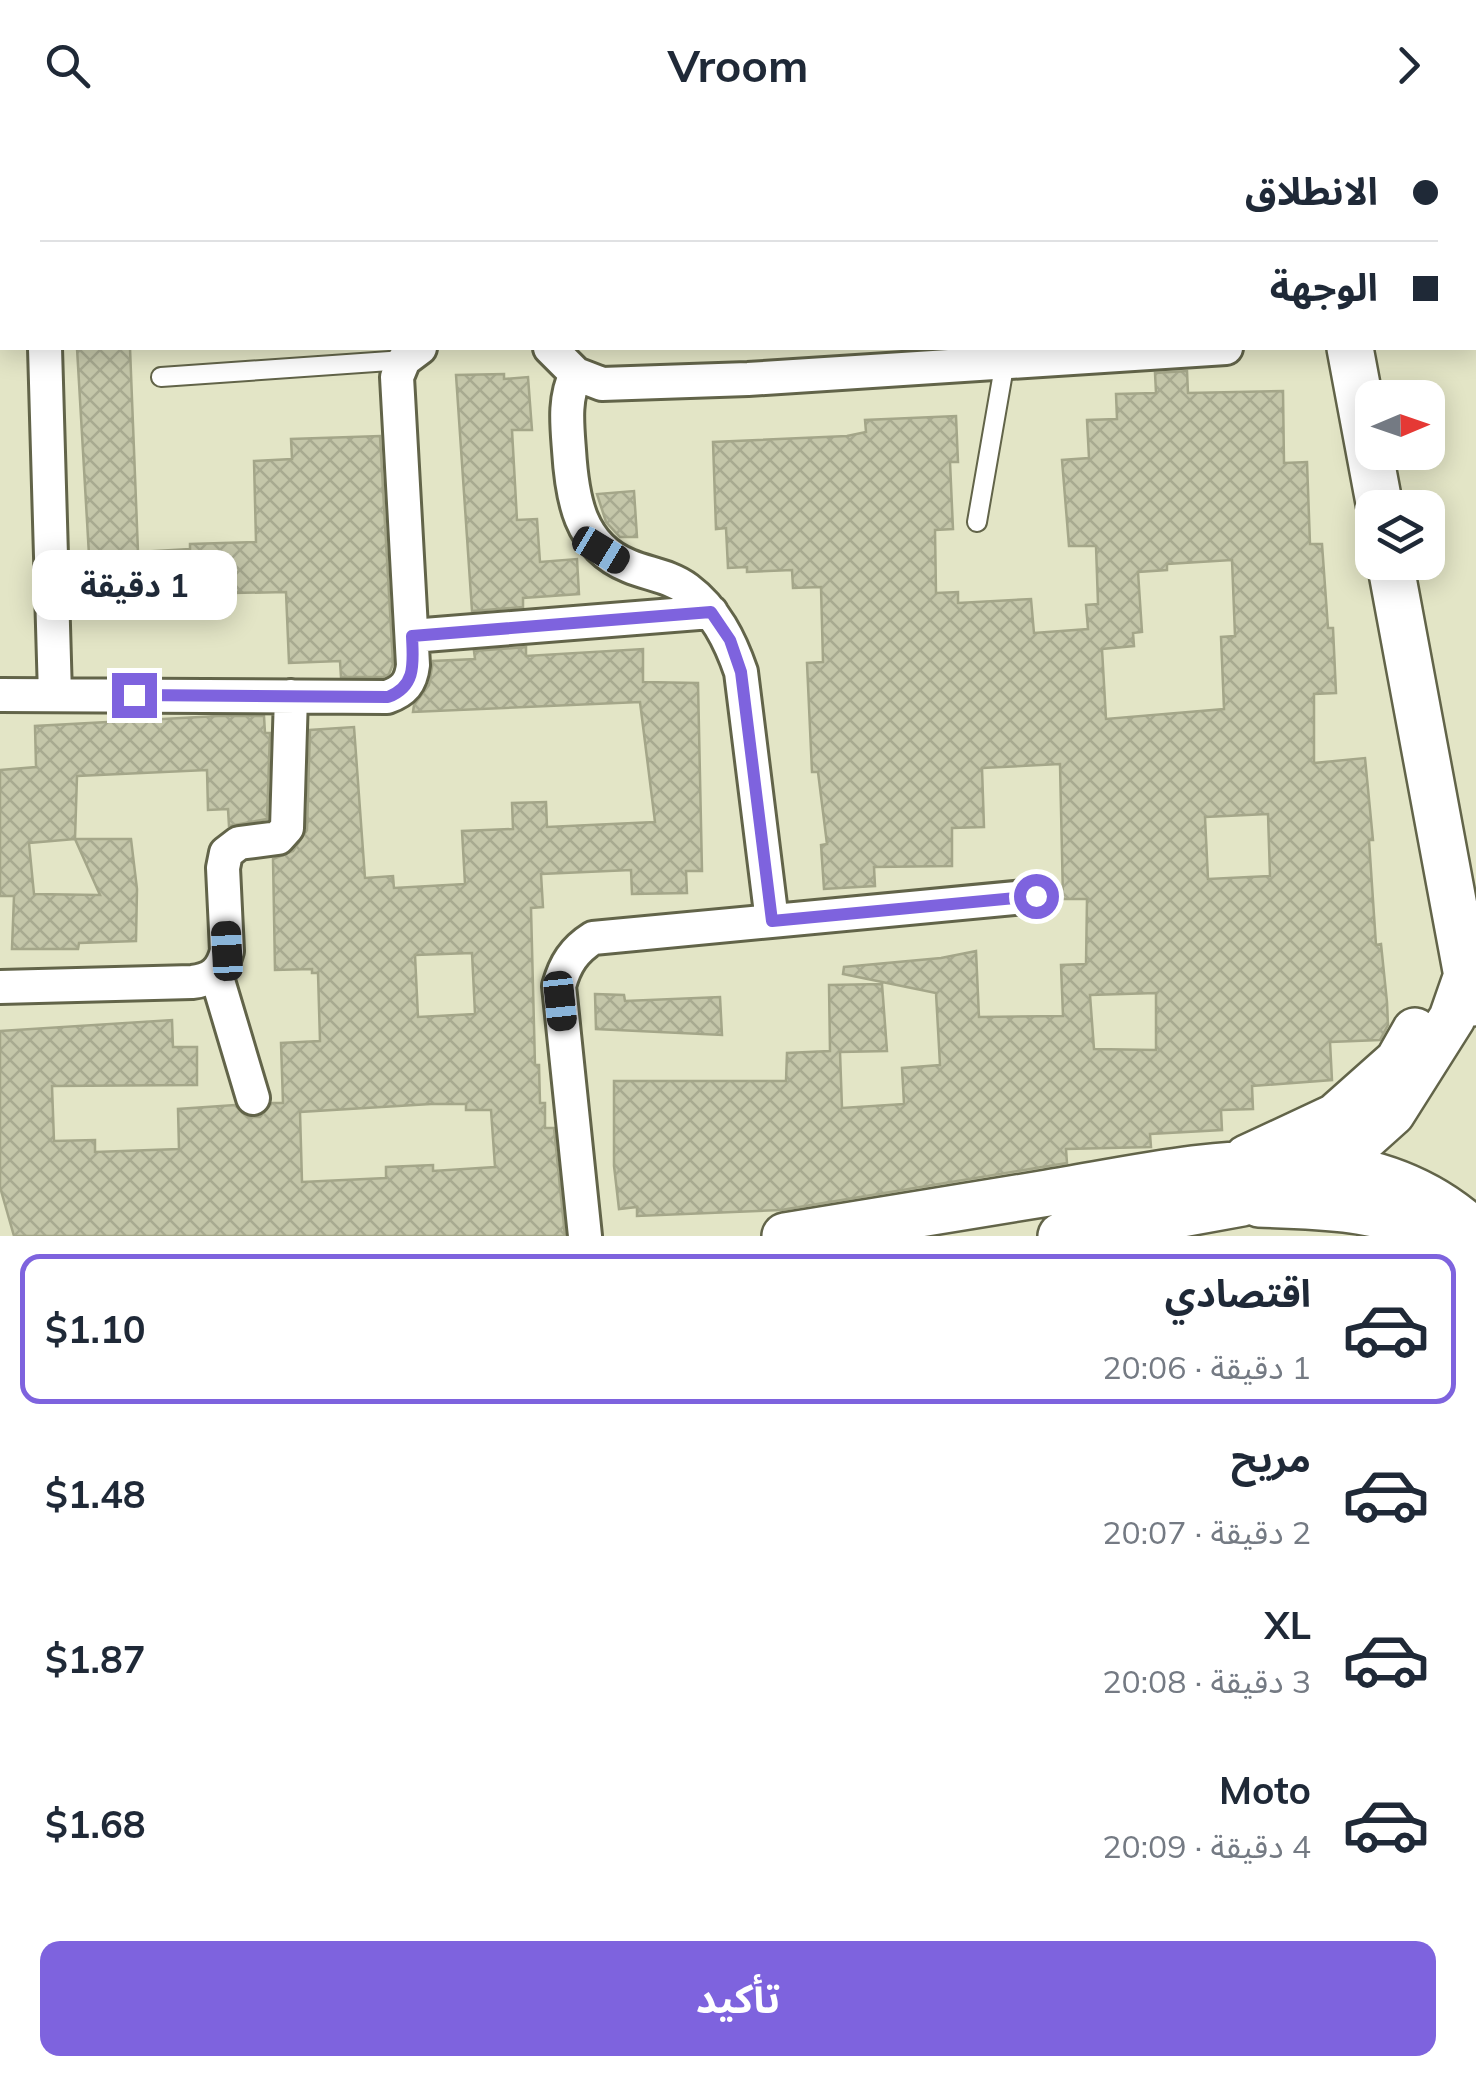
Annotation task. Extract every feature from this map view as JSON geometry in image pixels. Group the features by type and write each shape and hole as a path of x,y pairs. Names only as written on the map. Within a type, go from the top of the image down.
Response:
{"street":[{"path":"45,350 55,695"},
{"path":"552,350 576,374 602,384 861,359 1004,362 1194,350"},
{"path":"1350,350 1377,490"},
{"path":"0,695 388,697 398,693 412,676 397,377 408,352"},
{"path":"576,374 568,391 567,432 574,498 583,526 601,550 627,565 686,588 711,612 730,640 741,672 772,921"},
{"path":"1393,580 1476,1022"},
{"path":"412,636 711,612"},
{"path":"0,987 192,982 216,974 227,951 226,853 239,843 278,838 286,828 290,696"},
{"path":"586,1236 559,986 569,958 593,938 1036,896"},
{"path":"1061,1236 1240,1183 1335,1116 1398,1061 1431,1001 1458,928"},
{"path":"216,974 253,1098"},
{"path":"1333,1166 1392,1113 1452,1018 1467,975"},
{"path":"785,1236 1240,1183 1333,1166 1402,1182 1458,1216 1476,1232"},
{"path":"1240,1183 1354,1208 1417,1227 1432,1236"}],"lane":[{"path":"161,377 408,352"},
{"path":"977,522 1004,362"}],"building":[{"path":"77,350 130,350 138,552 190,549 190,544 256,542 254,461 292,459 291,439 380,436 393,664 383,677 341,677 340,661 289,663 286,592 186,594 186,599 84,604 82,556 89,555"},
{"path":"1187,371 1188,393 1283,391 1284,463 1307,462 1310,544 1322,544 1328,628 1333,628 1336,693 1314,694 1314,763 1365,758 1373,840 1369,840 1376,945 1381,944 1387,1002 1388,1025 1380,1040 1330,1042 1332,1080 1252,1086 1253,1109 1221,1110 1222,1130 1150,1134 1151,1147 1066,1149 1067,1163 781,1210 637,1216 637,1207 619,1209 614,1166 614,1081 786,1081 787,1053 830,1051 829,985 882,984 887,1051 840,1052 842,1108 904,1104 902,1068 940,1065 936,993 843,974 844,967 976,951 979,1017 1063,1016 1061,965 1086,964 1087,899 1063,899 1060,764 982,768 984,827 952,828 952,866 874,867 875,886 824,889 821,845 827,844 818,772 812,772 807,663 823,662 821,587 793,588 792,570 747,572 747,567 728,568 726,528 716,529 713,442 847,436 866,432 865,420 956,416 958,462 950,462 953,529 935,530 936,593 958,592 958,603 1031,599 1034,633 1088,629 1086,605 1098,604 1096,546 1069,546 1062,460 1089,458 1087,420 1117,419 1116,394 1156,393 1155,373","holes":["1232,560 1235,636 1221,637 1224,709 1106,719 1102,649 1134,646 1133,633 1142,632 1138,572 1167,570 1167,564","1268,814 1270,876 1208,879 1205,817","1156,993 1156,1050 1094,1049 1090,995"]},
{"path":"504,374 504,379 528,377 532,430 512,430 517,520 537,519 540,562 577,559 579,594 523,598 523,607 472,611 456,375"},
{"path":"634,491 637,537 620,537 606,522 597,494"},
{"path":"526,647 526,656 643,649 643,682 698,683 702,871 686,871 687,893 632,894 631,870 541,874 543,907 531,908 535,1065 539,1065 545,1128 554,1128 565,1236 14,1236 0,1187 0,1031 172,1020 173,1047 197,1047 197,1085 52,1086 54,1141 95,1140 95,1152 179,1149 178,1109 235,1105 247,1117 260,1117 272,1103 283,1103 281,1043 320,1041 318,973 312,973 312,969 275,970 273,859 293,851 307,830 310,730 354,727 365,878 393,876 394,888 465,884 462,831 513,829 512,803 546,802 547,827 655,822 640,702 413,712 429,685 433,661 475,659 474,651","holes":["472,953 475,1014 418,1017 415,955","466,1104 466,1110 491,1110 495,1167 433,1171 433,1165 386,1167 386,1178 302,1182 300,1112"]},
{"path":"264,716 265,733 270,733 267,819 229,826 228,809 208,810 207,770 77,776 75,839 131,839 137,889 136,941 79,943 78,949 12,949 14,896 0,896 0,770 36,767 35,726","holes":["75,839 100,895 34,894 29,843"]},
{"path":"595,994 624,995 625,1001 720,997 722,1035 596,1029"}],"route":[{"path":"134,695 388,697 407,686 412,676 412,636 711,612 730,640 741,672 772,921 1036,896"}]}
